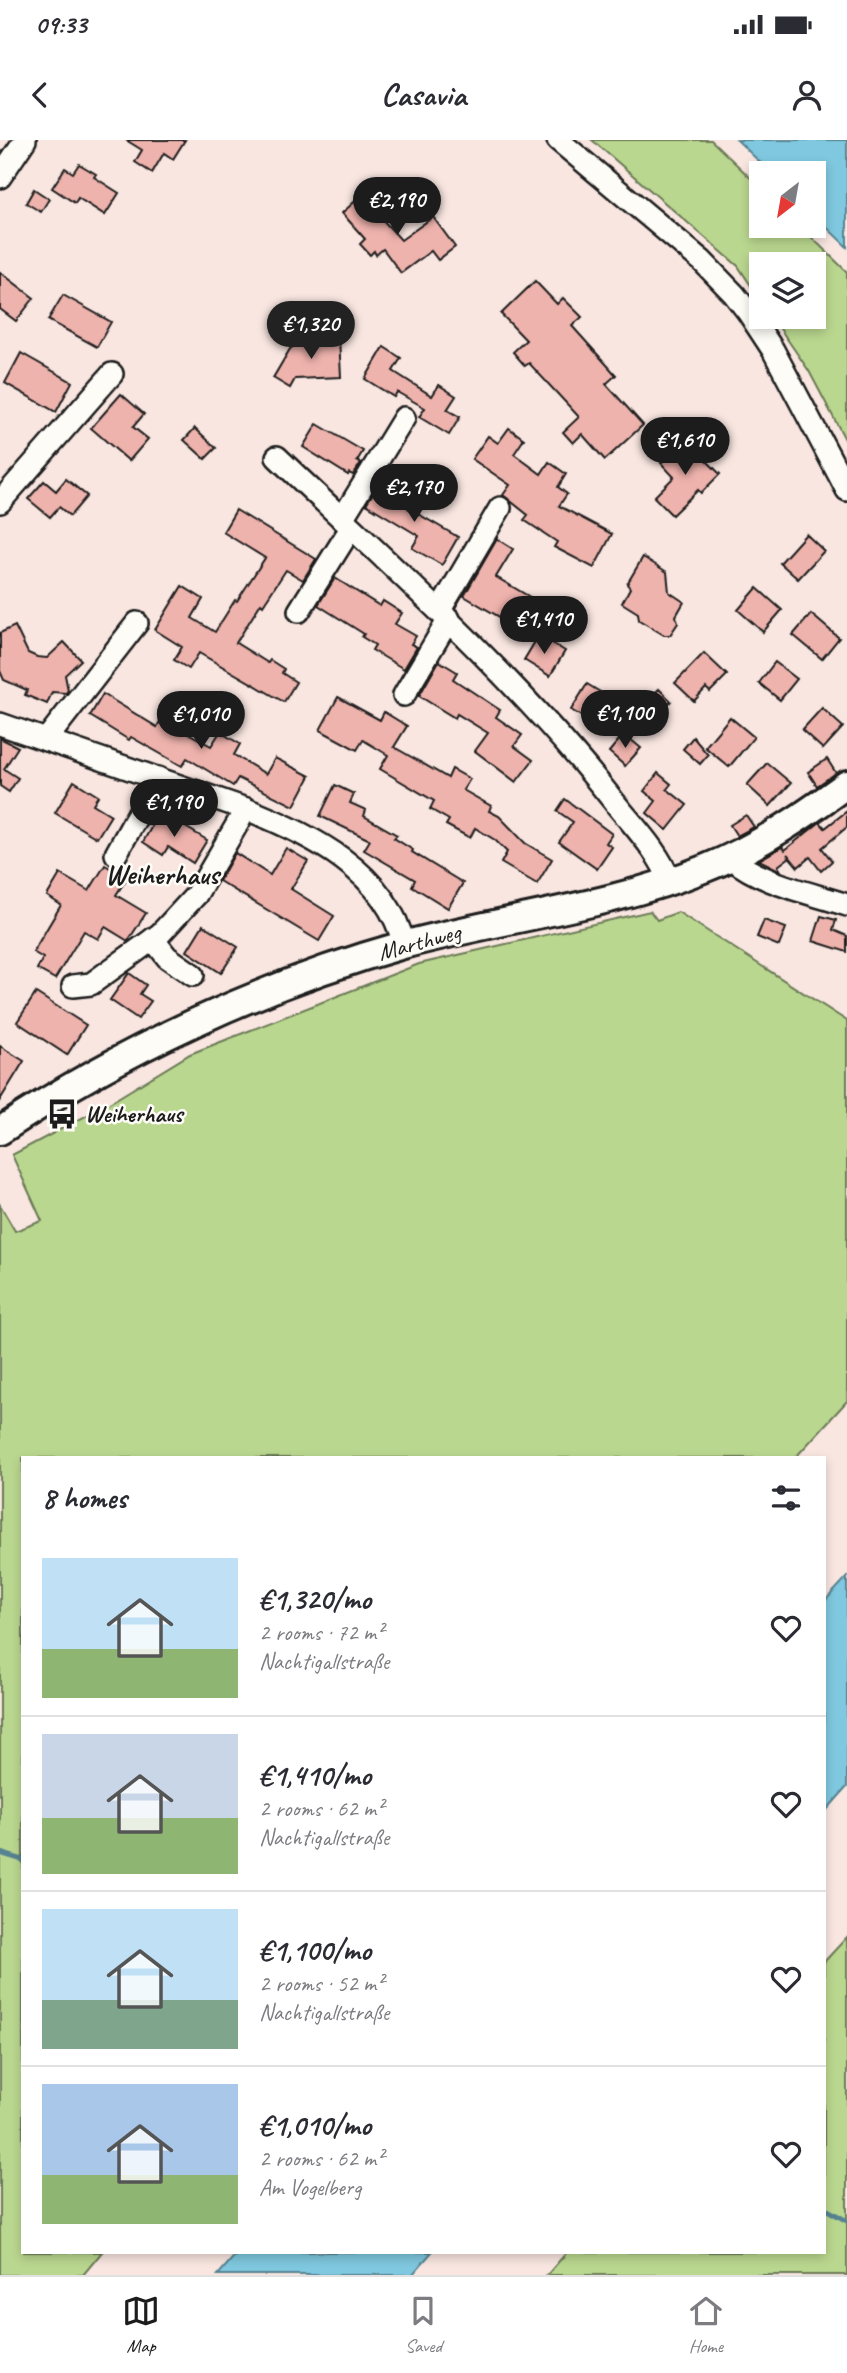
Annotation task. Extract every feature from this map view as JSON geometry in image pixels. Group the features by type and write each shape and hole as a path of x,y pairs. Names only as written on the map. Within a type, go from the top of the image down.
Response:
{"main road":[{"name":"Marthweg","path":"0,1131 97,1072 183,1030 310,976 404,945 670,881 730,858 783,828 847,784"}],"street":[{"path":"0,177 25,140"},
{"path":"558,140 702,261 734,294 773,350 847,490"},
{"path":"0,502 112,374"},
{"path":"299,611 404,418"},
{"path":"277,457 444,614 581,760 647,842 665,867 670,881"},
{"path":"404,695 500,508"},
{"path":"46,740 137,623"},
{"path":"0,724 246,809 317,842 358,872 395,916 404,945"},
{"path":"116,854 158,778"},
{"path":"73,986 91,984 153,939 196,895 246,809"},
{"path":"730,858 741,867 764,878 847,905"},
{"path":"153,939 167,957 193,975"}],"green space":[{"path":"592,140 711,140 749,176 749,238 812,238 847,272 847,443 809,371 780,329 826,329 826,252 749,252 749,283 738,266"},
{"path":"650,911 657,920 678,912 847,1021 847,1401 797,1456 21,1456 21,2254 100,2254 83,2275 0,2275 0,1205 15,1231 42,1221 12,1155 103,1107 190,1054 419,964"},
{"path":"847,1937 847,2275 547,2275 565,2254 826,2254 826,1960"}],"water":[{"path":"737,140 847,140 847,247 826,227 826,161 759,161"},
{"path":"847,1577 847,1787 826,1811 826,1600"},
{"path":"236,2254 430,2254 412,2275 218,2275"}],"building":[{"path":"126,140 185,140 173,159 164,153 152,173 135,162 142,150"},
{"path":"79,164 119,193 105,215 78,198 75,203 52,188 65,168 73,173"},
{"path":"34,189 49,199 41,212 26,203"},
{"path":"361,196 401,240 433,217 455,247 438,260 431,251 401,273 383,249 376,255 374,251 370,255 360,244 365,239 342,213"},
{"path":"0,272 34,298 16,321 0,309"},
{"path":"535,281 557,304 563,298 582,317 572,326 616,375 606,384 643,425 605,460 582,434 573,443 563,432 579,417 529,363 525,366 513,352 526,340 501,314"},
{"path":"63,295 111,322 97,347 48,320"},
{"path":"339,337 341,377 295,379 290,388 273,378 290,349 303,339"},
{"path":"384,347 401,358 393,371 432,396 439,385 456,396 447,410 460,417 449,435 419,417 425,408 397,392 394,397 365,379"},
{"path":"21,353 72,382 56,412 5,383"},
{"path":"121,394 144,414 133,427 148,439 129,461 91,428"},
{"path":"317,424 363,451 357,461 361,463 353,475 348,475 303,447"},
{"path":"195,428 216,448 205,459 184,440"},
{"path":"509,428 524,439 514,454 541,474 549,462 566,474 558,487 567,494 559,506 612,534 594,568 554,547 557,542 524,520 528,515 503,495 510,485 472,459 488,436 498,443"},
{"path":"685,439 720,474 701,493 698,490 672,515 654,497 674,477 661,463"},
{"path":"66,479 87,496 70,516 59,507 50,517 28,499 44,481 56,491"},
{"path":"379,484 411,502 408,508 458,537 442,565 412,548 419,536 366,504"},
{"path":"236,510 316,559 303,580 286,570 236,643 268,663 270,660 284,669 282,673 296,682 284,702 199,653 189,669 174,660 182,647 155,630 182,586 203,599 192,618 215,632 235,600 237,601 265,558 223,532"},
{"path":"806,534 824,551 798,579 780,563"},
{"path":"497,539 513,549 496,577 535,600 518,628 464,596"},
{"path":"643,557 667,572 669,592 684,602 676,616 678,623 670,635 664,635 639,620 638,613 622,603 630,588 627,584"},
{"path":"335,578 380,606 383,601 402,613 395,624 416,636 411,644 417,647 404,669 372,650 375,645 362,637 364,634 318,605"},
{"path":"757,588 782,610 763,632 738,610"},
{"path":"811,614 839,638 822,659 793,635"},
{"path":"15,626 28,653 47,658 64,642 81,660 65,675 68,690 66,693 52,692 47,704 25,695 27,690 4,680 0,671 0,633"},
{"path":"539,635 565,651 550,676 524,660"},
{"path":"704,653 727,675 710,692 706,688 694,701 675,683"},
{"path":"439,661 457,672 453,679 500,710 496,717 522,735 514,746 533,760 516,782 475,751 488,733 457,714 455,718 419,696"},
{"path":"775,662 797,679 780,700 759,683"},
{"path":"587,684 615,701 599,727 571,710"},
{"path":"659,689 671,701 659,714 646,702"},
{"path":"103,694 157,727 166,710 187,723 183,730 211,746 220,732 240,744 234,755 266,774 275,758 310,776 294,806 238,778 233,786 187,758 182,766 131,737 129,740 90,716"},
{"path":"338,697 380,720 384,712 407,726 394,747 448,778 452,769 470,779 463,790 491,806 489,811 499,816 525,843 552,859 537,884 501,863 507,852 495,840 475,828 470,838 446,825 449,820 430,809 434,801 380,769 388,755 363,740 357,750 320,730"},
{"path":"822,708 843,727 823,749 802,730"},
{"path":"730,717 754,737 729,767 705,747"},
{"path":"624,734 641,748 625,766 609,752"},
{"path":"693,737 708,755 700,764 683,749"},
{"path":"0,738 18,747 4,769 18,778 9,792 0,786"},
{"path":"827,759 836,773 817,786 808,772"},
{"path":"767,763 791,783 770,806 747,785"},
{"path":"658,773 671,784 667,789 687,805 667,830 647,813 656,801 644,791"},
{"path":"74,781 98,796 93,804 111,815 97,838 55,813"},
{"path":"335,785 354,794 350,803 366,810 364,816 397,835 394,838 413,850 412,852 463,883 448,908 412,886 415,880 364,850 370,840 320,816"},
{"path":"565,799 612,834 606,843 612,847 597,869 559,842 573,822 557,811"},
{"path":"847,811 847,827 822,848 832,861 821,871 810,857 798,867 790,857 778,866 781,871 759,860 782,847 785,850 820,822 825,828"},
{"path":"154,812 207,840 193,863 168,847 163,855 143,842 152,826 148,824"},
{"path":"746,815 754,827 737,836 730,825"},
{"path":"286,848 308,861 291,889 334,916 319,941 219,881 235,853 270,875"},
{"path":"105,865 127,878 116,895 146,913 128,941 105,927 98,939 84,931 55,979 37,969 43,958 33,952 61,905 47,896 60,874 89,891"},
{"path":"821,916 836,920 833,930 847,936 847,952 813,941"},
{"path":"764,920 786,928 779,946 757,937"},
{"path":"203,925 238,947 221,973 187,951"},
{"path":"129,973 146,985 140,994 151,1001 138,1019 110,1000"},
{"path":"36,993 86,1025 67,1055 17,1022"},
{"path":"0,1046 24,1061 0,1100"}],"waterway":[{"path":"0,1853 21,1859"},
{"path":"826,2209 847,2221"}],"place":[{"name":"Weiherhaus","path":"62,1114"}],"district":[{"name":"Weiherhaus","path":"162,874"}]}
